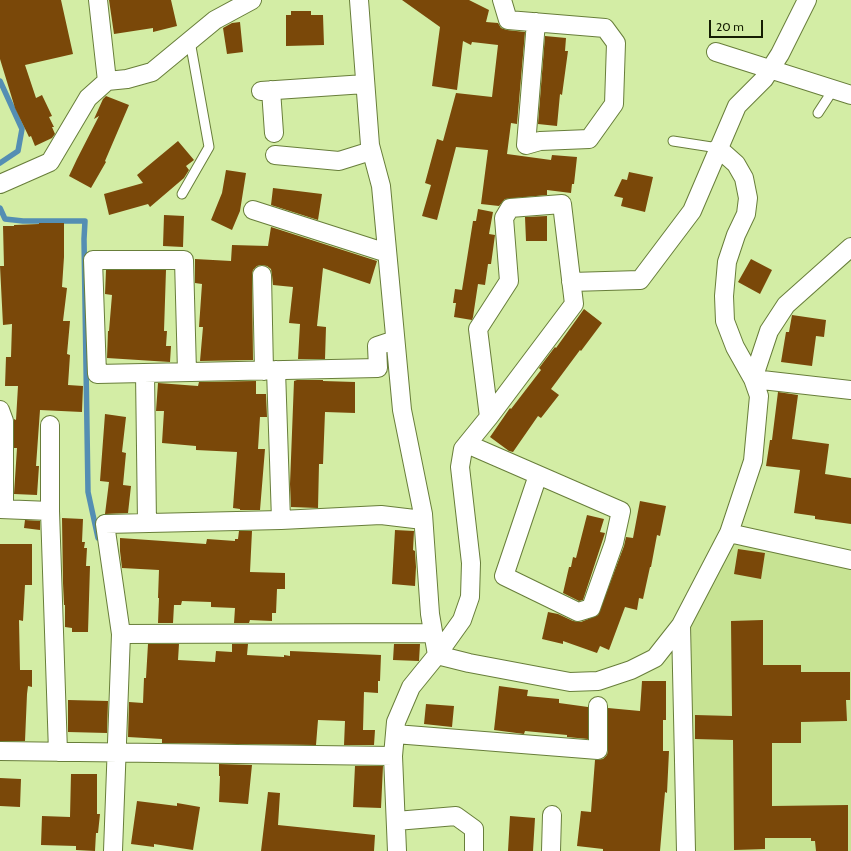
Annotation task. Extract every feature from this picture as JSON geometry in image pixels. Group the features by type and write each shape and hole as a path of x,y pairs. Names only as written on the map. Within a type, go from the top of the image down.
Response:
{"street":[{"path":"98,0 107,81"},
{"path":"0,184 50,162 88,98 107,81 127,79 152,72 215,20 252,0"},
{"path":"360,0 370,145 381,186 402,410 423,520 430,614 437,655"},
{"path":"502,0 508,20 536,22 605,28 616,43 614,104 589,140 540,142 526,145 536,22"},
{"path":"571,282 640,280 692,211 737,106 764,79 770,70 780,54 807,0"},
{"path":"716,52 851,95"},
{"path":"274,133 266,90 365,84"},
{"path":"437,655 469,663 570,682 598,681 631,670 655,658 681,625 729,532 753,460 759,396 753,378 736,347 725,321 724,296 727,262 736,234 746,214 748,198 744,178 736,164 718,148"},
{"path":"275,155 339,161 371,151"},
{"path":"397,851 393,756 396,722 411,687 437,655 462,620 470,597 471,563 460,467 463,449 489,417 574,304 562,204 510,208 504,218 509,281 478,329 489,417"},
{"path":"253,210 387,253"},
{"path":"753,378 769,331 786,305 851,247"},
{"path":"187,372 184,260 93,260 97,374 378,368 377,346 395,340"},
{"path":"262,275 281,520"},
{"path":"145,373 147,523"},
{"path":"753,378 851,390"},
{"path":"0,410 4,421 2,509 50,511"},
{"path":"50,425 50,511 58,752"},
{"path":"467,444 621,511 614,542 591,608 578,612 504,576 538,475"},
{"path":"112,851 121,634 105,524 281,520 381,515 423,520"},
{"path":"729,532 851,560"},
{"path":"681,625 686,851"},
{"path":"121,634 434,633"},
{"path":"395,734 598,750 598,706"},
{"path":"0,751 393,756"},
{"path":"551,851 552,815"},
{"path":"396,821 456,816 474,829 474,851"}],"lane":[{"path":"182,194 209,147 190,41"},
{"path":"818,113 833,90"},
{"path":"673,141 718,148"}],"shaded area":[{"path":"735,541 851,568 851,851 694,851 689,627"}],"building":[{"path":"0,0 61,0 73,54 25,65 36,98 42,95 52,116 49,117 54,127 52,127 55,134 52,138 35,146 15,108 0,59"},
{"path":"109,0 171,0 177,26 153,32 153,28 114,34"},
{"path":"402,0 469,0 489,10 486,22 498,23 501,28 507,30 525,32 517,124 511,123 507,154 551,160 552,155 577,157 574,184 572,184 571,193 547,190 547,195 505,199 499,206 481,204 488,150 456,147 437,220 422,216 431,185 425,183 437,139 443,141 456,93 492,97 498,45 472,42 471,45 463,41 457,90 432,86 440,27"},
{"path":"291,11 311,11 311,15 323,15 324,45 286,46 286,15 291,15"},
{"path":"240,22 243,52 227,54 223,28 232,23"},
{"path":"545,36 566,38 565,51 568,51 562,95 560,94 557,126 538,124"},
{"path":"106,96 129,105 105,161 106,162 91,188 69,176 99,116 94,119 103,99"},
{"path":"178,141 194,160 186,166 189,170 184,178 150,207 148,204 109,215 104,194 143,183 137,175"},
{"path":"226,170 246,173 240,211 232,230 211,220 222,193"},
{"path":"629,172 653,177 645,212 621,206 623,198 614,196 622,179 627,180"},
{"path":"273,188 322,194 318,220 271,205"},
{"path":"478,209 493,212 489,234 495,235 491,264 488,264 485,285 478,284 472,320 454,317 456,303 453,303 455,289 462,290 473,221 476,221"},
{"path":"164,215 184,216 183,247 163,246"},
{"path":"547,216 547,241 526,241 525,217"},
{"path":"39,223 64,223 62,287 67,288 63,321 70,321 67,354 70,355 68,385 83,386 82,412 40,410 36,466 39,466 37,495 14,494 17,448 14,448 14,419 16,420 18,386 5,386 6,357 11,357 12,324 3,325 0,266 4,266 3,226"},
{"path":"271,227 377,261 370,284 323,268 317,326 326,327 325,359 298,359 300,324 289,323 293,287 273,285 271,269 267,266 257,266 253,270 252,275 253,360 200,361 203,327 199,327 202,284 195,283 195,259 231,261 232,245 268,246"},
{"path":"751,259 772,270 760,294 738,282"},
{"path":"106,270 166,270 164,331 167,331 166,346 171,346 170,362 107,358 112,295 105,294"},
{"path":"584,309 602,323 551,389 559,395 541,418 538,416 513,452 509,451 490,437 510,408 511,409 541,370 539,368 555,347 556,348"},
{"path":"792,315 826,320 824,337 816,336 812,366 781,362 786,332 789,332"},
{"path":"256,381 256,394 266,394 267,417 260,417 258,449 265,449 260,510 240,510 233,508 237,452 196,450 196,446 162,443 164,411 156,411 158,383 198,386 199,382"},
{"path":"294,381 355,382 355,413 325,412 323,464 319,464 318,508 291,507 290,484"},
{"path":"778,392 798,395 792,439 829,444 825,474 851,478 851,524 815,519 815,516 794,513 800,470 766,466 770,440 772,440"},
{"path":"105,414 126,417 122,452 126,453 123,485 131,486 128,513 105,514 109,482 100,481"},
{"path":"640,501 666,506 660,536 657,535 643,599 639,598 637,610 625,607 609,650 600,646 597,653 563,641 563,644 542,639 548,612 558,614 573,621 581,622 598,615 626,537 633,538"},
{"path":"587,515 604,519 600,532 605,533 583,600 579,601 563,593 569,567 571,567 573,557 576,558"},
{"path":"62,518 83,519 82,542 85,542 84,548 87,548 86,566 90,566 88,632 72,632 72,628 65,627"},
{"path":"25,520 40,521 40,530 24,528"},
{"path":"395,530 414,531 413,550 415,551 416,567 415,586 392,584"},
{"path":"239,531 252,531 250,572 285,573 285,589 277,589 276,613 272,613 272,621 250,620 249,623 234,623 235,608 211,607 211,602 182,601 181,605 174,605 173,623 158,623 159,570 122,568 120,538 206,544 207,539 235,541 235,539 238,539"},
{"path":"0,544 32,544 32,585 25,585 23,621 19,620 20,670 32,670 32,687 28,686 27,694 25,741 0,741"},
{"path":"738,549 765,553 761,579 734,574"},
{"path":"763,620 763,665 801,665 801,672 850,672 850,700 846,700 847,721 801,722 801,743 772,743 772,806 848,805 848,851 816,851 815,841 811,841 811,838 765,838 765,849 734,850 733,740 695,739 695,715 732,716 731,621"},
{"path":"148,644 179,644 178,660 215,662 216,651 232,652 232,644 248,644 247,655 284,657 284,655 290,656 290,651 381,655 378,693 364,692 363,730 375,730 374,745 344,745 345,721 318,720 316,745 162,743 162,739 128,737 129,702 143,703"},
{"path":"394,644 420,644 419,661 393,660"},
{"path":"642,681 666,681 666,720 663,720 663,751 669,751 667,793 665,792 660,851 603,851 603,849 577,846 581,811 591,812 595,760 603,759 607,755 608,708 640,711"},
{"path":"499,686 528,690 527,696 559,699 559,703 588,707 588,739 567,737 567,735 525,731 524,734 494,730"},
{"path":"68,700 108,701 107,733 68,732"},
{"path":"426,704 454,706 452,727 424,724"},
{"path":"219,764 252,765 248,804 219,802"},
{"path":"355,766 383,766 381,808 353,807"},
{"path":"71,774 97,774 97,814 100,814 98,833 96,833 95,851 76,850 76,846 41,845 42,816 70,817"},
{"path":"0,778 21,779 20,807 0,806"},
{"path":"268,792 280,793 278,825 375,835 374,851 261,851"},
{"path":"137,801 177,806 177,803 200,807 193,850 154,844 154,847 131,844"},
{"path":"510,816 535,818 533,851 508,851"}],"waterway":[{"path":"0,81 22,129 18,151 0,163"},
{"path":"0,208 5,219 23,221 85,221 88,492 98,538"}]}
